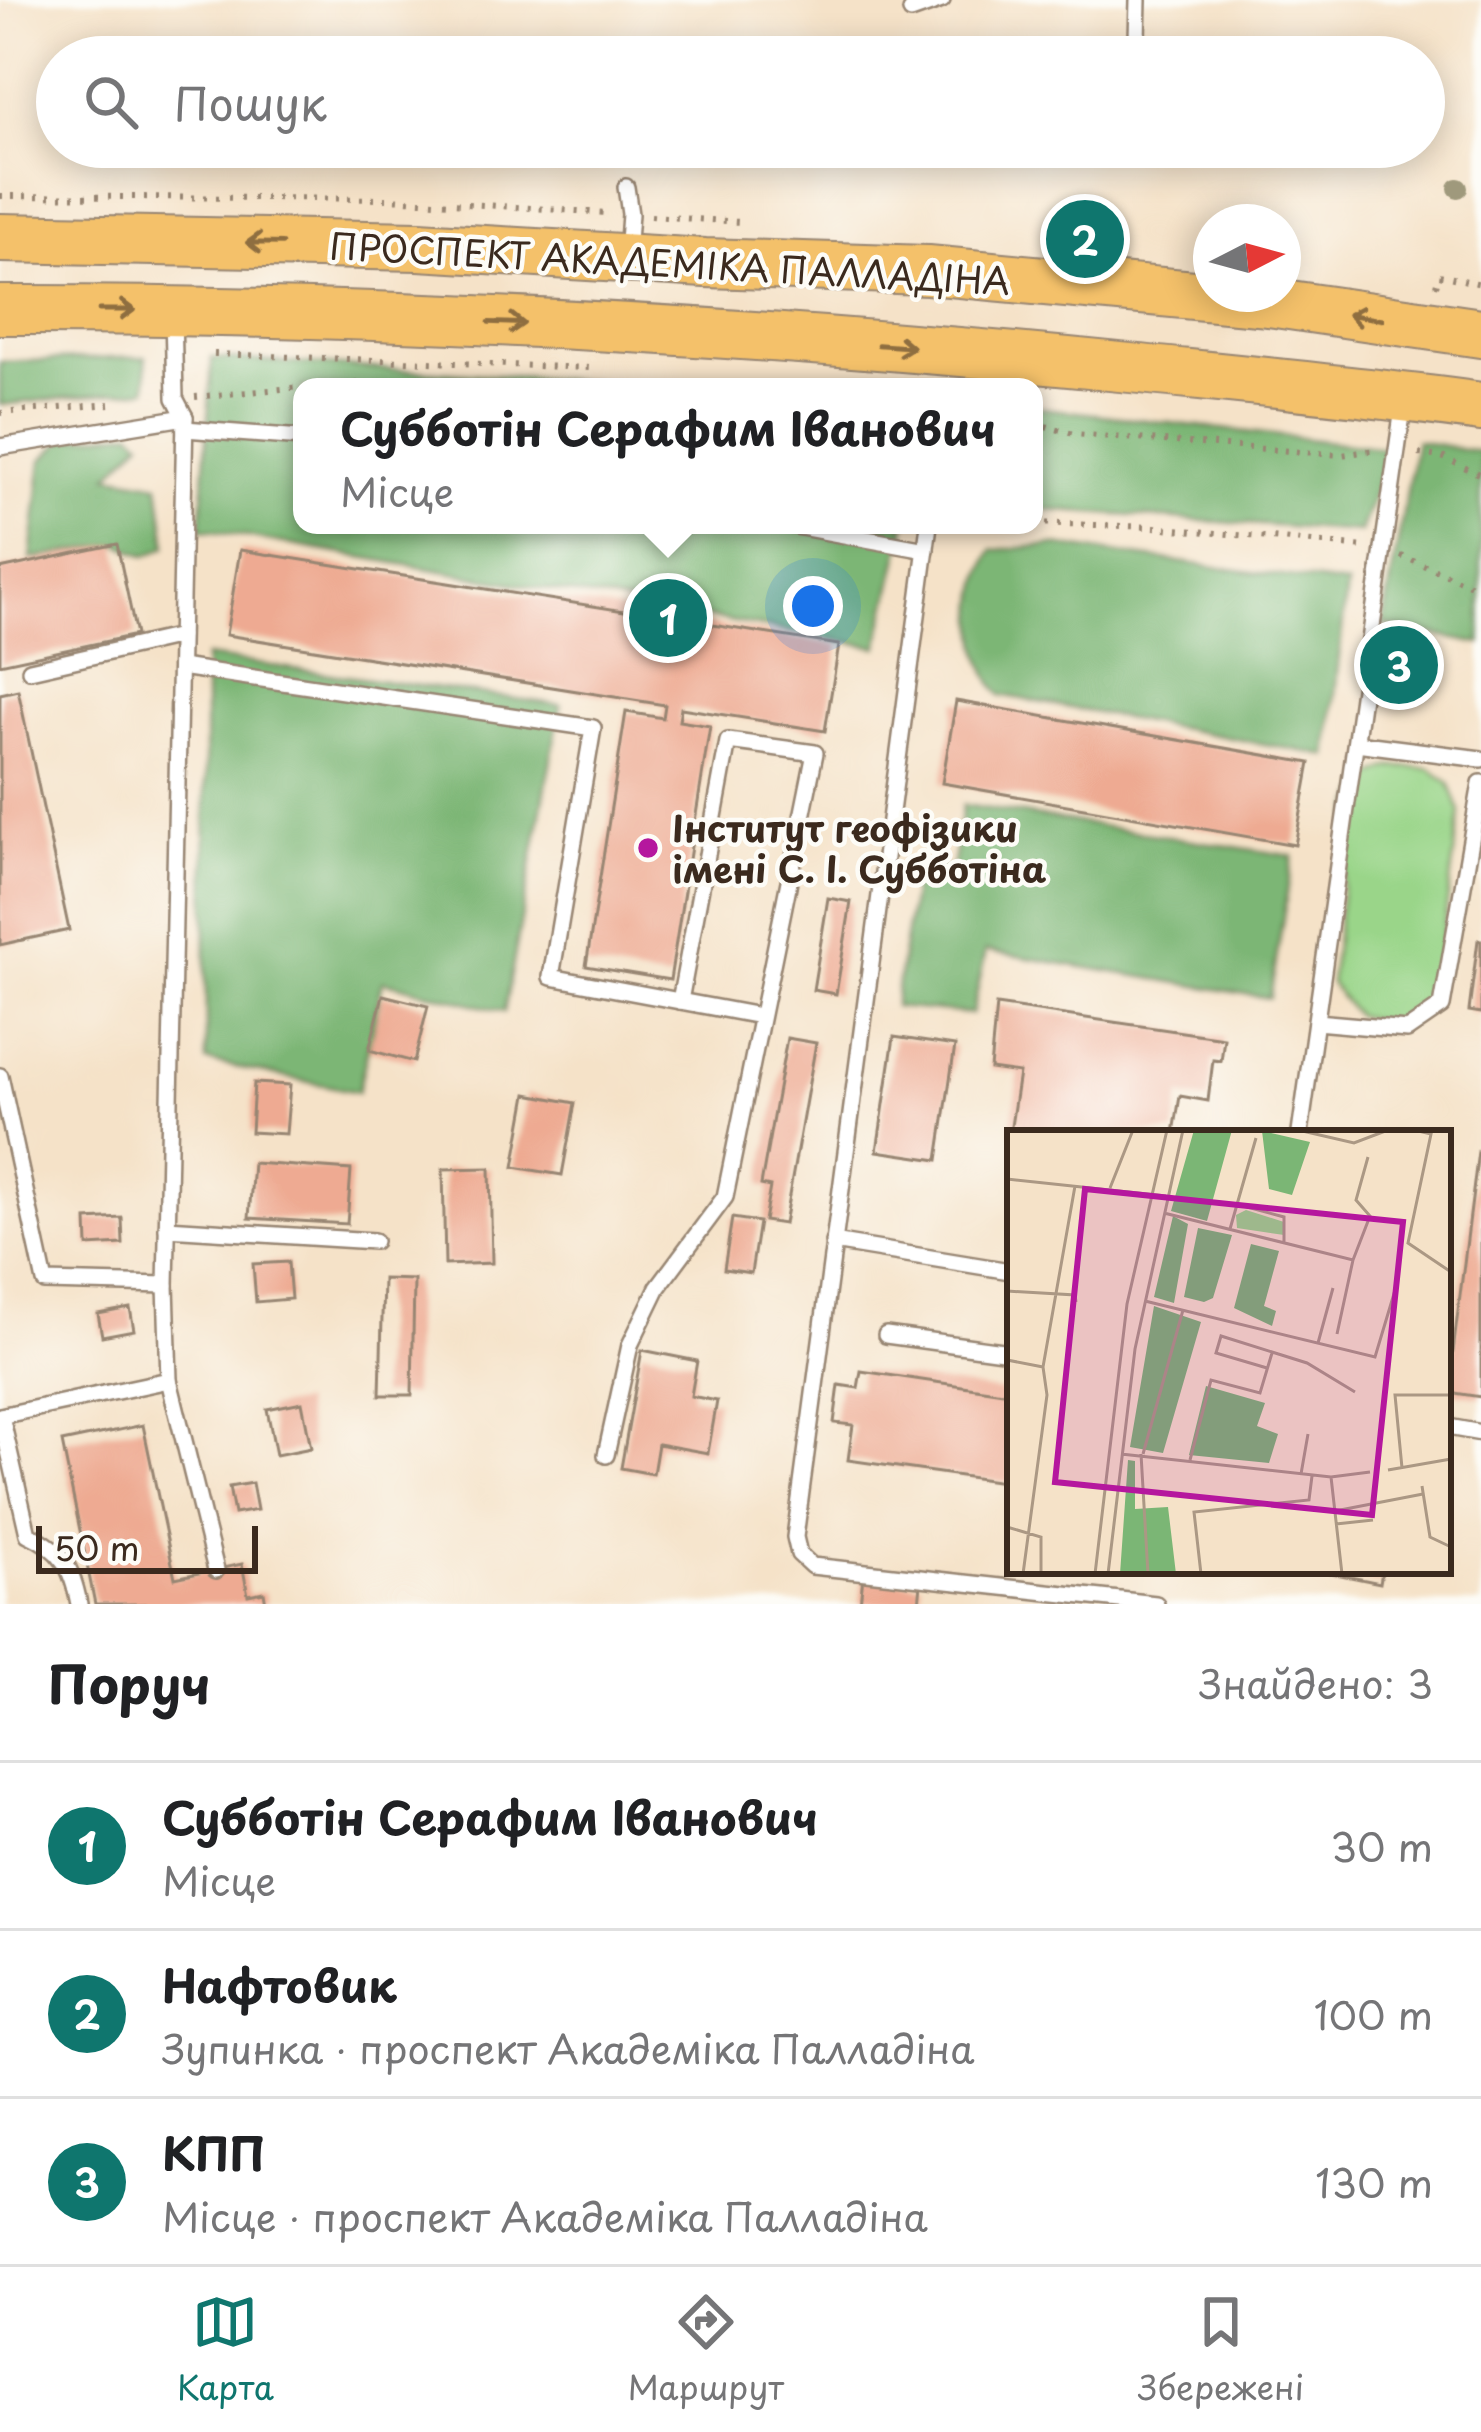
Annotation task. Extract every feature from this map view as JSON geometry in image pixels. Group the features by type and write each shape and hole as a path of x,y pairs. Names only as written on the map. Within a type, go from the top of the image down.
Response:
{"highway":[{"name":"ПРОСПЕКТ АКАДЕМІКА ПАЛЛАДІНА","path":"0,238 419,246 950,272 1269,302 1481,333"},
{"name":"ПРОСПЕКТ АКАДЕМІКА ПАЛЛАДІНА","path":"0,310 172,332 617,328 1481,407"}],"lane":[{"path":"911,11 942,0"},
{"path":"1138,0 1138,36"},
{"path":"626,187 630,214 626,258"},
{"path":"172,332 176,398 185,423 166,1285 169,1380 216,1570"},
{"path":"1300,1130 1404,398"},
{"path":"0,447 185,423 293,437"},
{"path":"839,534 926,550"},
{"path":"928,534 795,1537 799,1554 812,1566 1156,1604"},
{"path":"30,670 180,636"},
{"path":"180,667 593,728 551,977 760,1016"},
{"path":"607,1455 630,1345 658,1287 725,1196 815,753 728,741 680,1001"},
{"path":"1356,742 1481,759"},
{"path":"1316,1022 1407,1030 1442,1006 1481,783"},
{"path":"0,1076 45,1282 166,1285"},
{"path":"167,1228 374,1241"},
{"path":"833,1242 1007,1271"},
{"path":"886,1335 1007,1352"},
{"path":"80,1604 72,1569 53,1546 28,1534 1,1416 169,1380"},
{"path":"1451,1427 1481,1432"}],"path":[{"path":"172,332 597,368"},
{"path":"189,397 293,388"},
{"path":"0,413 130,402"},
{"path":"1043,425 1074,434 1341,455 1392,451"},
{"path":"1403,452 1442,457 1481,475"},
{"path":"1043,523 1154,527 1384,549 1481,589"}],"green space":[{"path":"146,357 147,389 0,405 0,362"},
{"path":"212,358 531,378 293,378 293,534 904,534 878,647 201,529"},
{"path":"1043,408 1391,449 1360,532 1043,510"},
{"path":"132,431 142,441 109,475 159,484 167,546 146,556 119,544 31,559 42,460 64,440"},
{"path":"1416,441 1481,452 1481,644 1383,625"},
{"path":"1054,545 1347,585 1328,756 1001,695 983,663 976,624 985,566 993,550"},
{"path":"205,657 561,705 504,1012 383,981 358,1092 206,1061"},
{"path":"1390,767 1430,768 1449,783 1460,812 1436,981 1421,1010 1390,1024 1355,1015 1330,983 1352,809 1365,780"},
{"path":"963,805 1293,856 1270,998 986,951 972,1014 894,1007 917,863 952,869"}],"building":[{"path":"117,544 136,635 0,664 0,569"},
{"name":"Інститут геофізики імені С. І. Субботіна","path":"240,550 839,645 825,731 681,708 679,721 710,726 670,980 586,966 626,712 663,718 665,705 226,635"},
{"path":"1387,638 1416,641 1411,687 1382,683"},
{"path":"18,690 69,930 0,945 0,694"},
{"path":"956,701 1310,763 1295,845 942,783"},
{"path":"828,898 851,902 836,994 813,990"},
{"path":"1481,940 1481,1013 1469,1011"},
{"path":"383,995 428,1006 414,1062 369,1050"},
{"path":"996,1005 1224,1038 1221,1061 1213,1060 1208,1101 1180,1096 1174,1130 1010,1130 1019,1073 990,1069"},
{"path":"894,1037 955,1046 938,1160 877,1151"},
{"path":"787,1038 816,1043 784,1224 764,1221 770,1187 761,1185"},
{"path":"254,1083 290,1085 286,1134 251,1132"},
{"path":"527,1094 575,1103 562,1175 514,1167"},
{"path":"1481,1151 1481,1397 1451,1392"},
{"path":"253,1163 351,1170 347,1224 249,1218"},
{"path":"490,1168 492,1263 445,1265 443,1169"},
{"path":"122,1218 123,1244 88,1246 87,1220"},
{"path":"732,1218 759,1222 751,1273 724,1269"},
{"path":"288,1262 291,1299 256,1302 253,1264"},
{"path":"383,1279 414,1280 412,1395 380,1395"},
{"path":"130,1308 134,1330 102,1336 98,1314"},
{"path":"642,1350 697,1361 691,1396 717,1401 708,1453 658,1444 653,1474 621,1468"},
{"path":"861,1371 1007,1393 1007,1483 848,1460 853,1425 834,1423 839,1385 858,1388"},
{"path":"302,1402 311,1448 276,1455 267,1409"},
{"path":"143,1425 175,1578 242,1564 248,1595 264,1592 266,1604 95,1604 62,1442"},
{"path":"252,1483 257,1510 234,1514 229,1487"},
{"path":"1336,1574 1382,1574 1380,1583"},
{"path":"863,1576 921,1584 919,1604 860,1604"}],"place":[{"name":"Нафтовик","path":"1085,239"},
{"name":"Субботін Серафим Іванович","path":"668,618"},
{"name":"КПП","path":"1399,665"},
{"name":"Інститут геофізики імені С. І. Субботіна","path":"648,848"}]}
